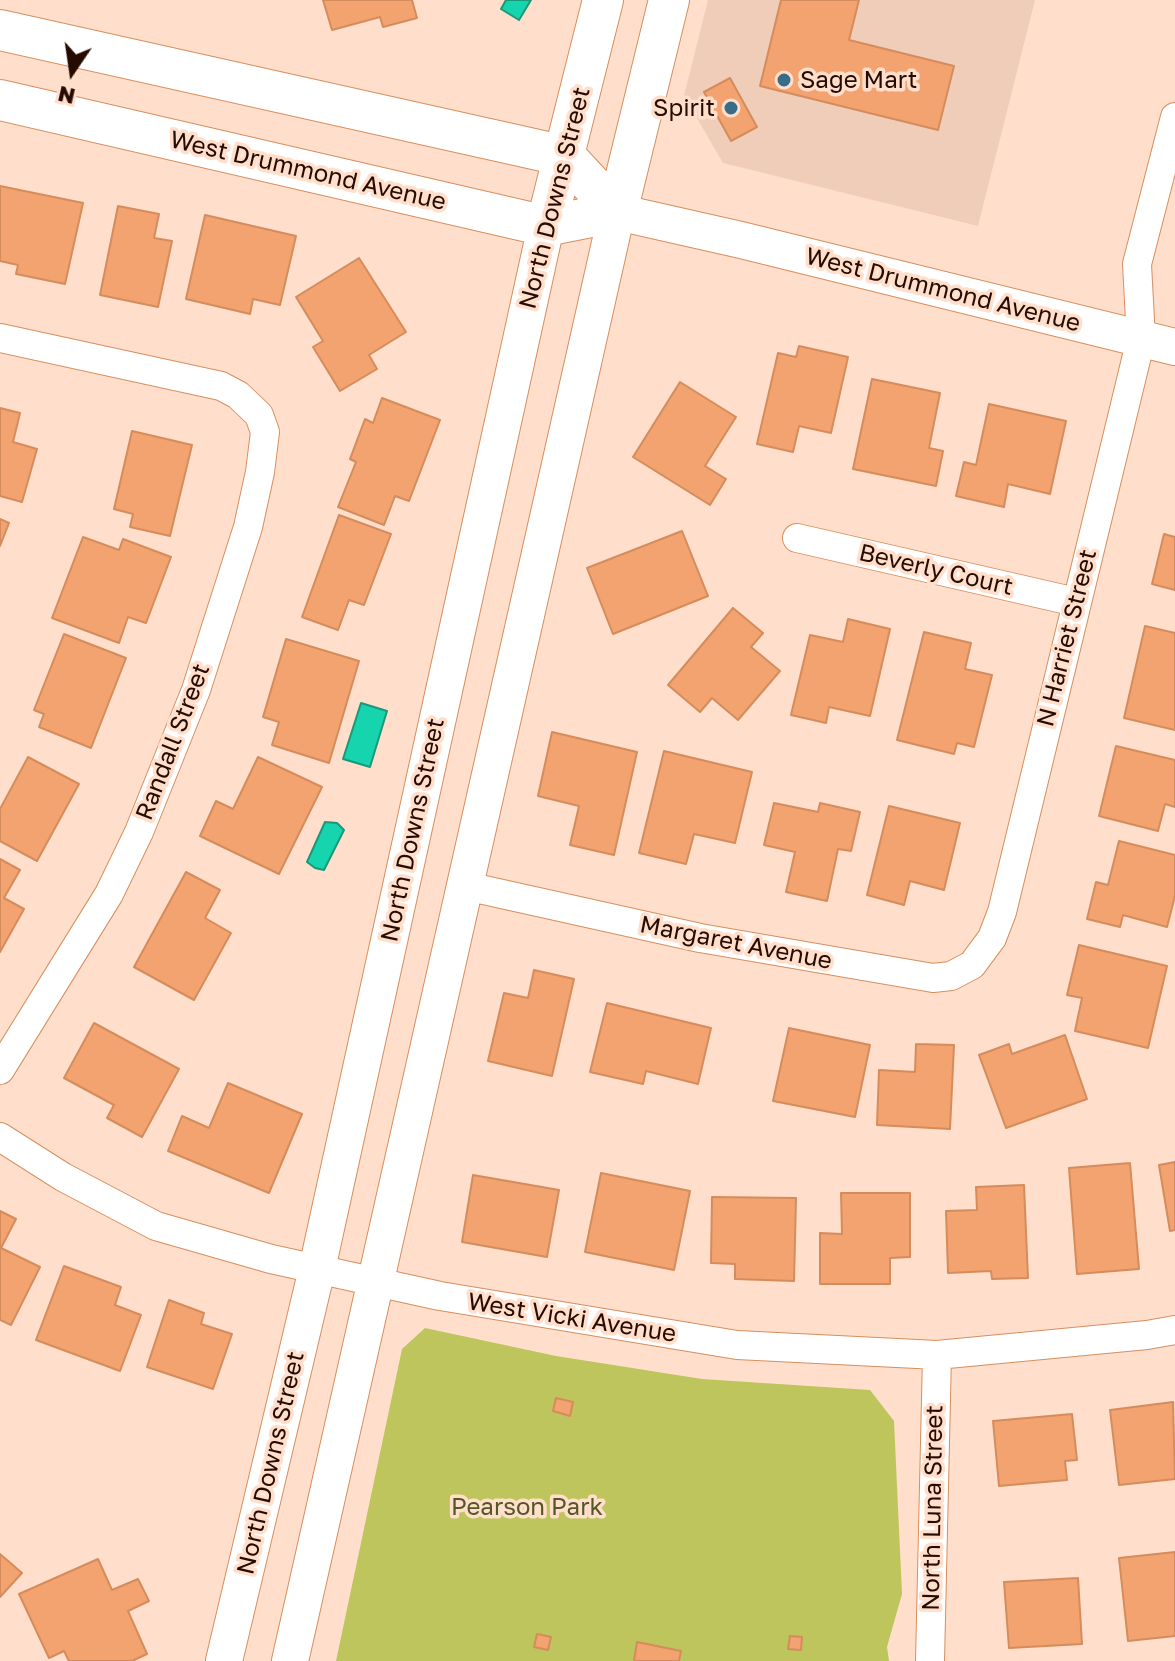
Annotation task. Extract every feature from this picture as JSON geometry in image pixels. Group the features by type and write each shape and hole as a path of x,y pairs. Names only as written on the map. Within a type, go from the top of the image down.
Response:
{"main road":[{"name":"North Downs Street","path":"546,226 603,0"},
{"path":"617,212 669,0"},
{"path":"0,30 565,156 617,212"},
{"name":"West Drummond Avenue","path":"0,100 546,226 617,212"}],"street":[{"name":"N Harriet Street","path":"992,938 1002,912 1076,602 1158,343 1137,264 1175,117"},
{"name":"West Drummond Avenue","path":"617,212 1158,343"},
{"path":"290,1661 617,212"},
{"name":"North Downs Street","path":"224,1661 317,1269 546,226"},
{"name":"Randall Street","path":"0,338 221,386 238,395 259,415 265,432 248,527 196,690 139,832 109,894 0,1070"},
{"name":"Beverly Court","path":"797,538 1076,602"},
{"name":"Margaret Avenue","path":"466,886 700,938 933,978 951,976 972,965 992,938"},
{"name":"West Vicki Avenue","path":"0,1137 63,1177 156,1226 317,1269 440,1296 737,1345 937,1355 1175,1330"},
{"name":"North Luna Street","path":"930,1661 937,1355"}],"shaded area":[{"path":"708,0 1035,0 978,226 723,163 684,96"}],"green space":[{"name":"Pearson Park","path":"425,1328 556,1356 702,1379 870,1390 894,1421 902,1594 887,1647 889,1661 336,1661 402,1349"}],"water":[{"path":"506,0 531,0 519,20 501,9"},
{"path":"361,703 387,711 370,767 343,759"},
{"path":"325,822 337,823 344,830 324,870 307,862"}],"building":[{"path":"323,0 412,0 417,18 383,27 380,17 332,30"},
{"path":"781,0 859,0 849,40 954,66 938,130 760,86"},
{"path":"730,78 757,127 731,141 704,92"},
{"path":"0,186 83,203 65,284 16,274 18,265 0,261"},
{"path":"118,206 159,214 154,238 172,241 158,307 100,295"},
{"path":"205,215 296,236 280,305 253,299 250,314 186,299"},
{"path":"359,258 406,332 369,355 377,369 340,391 313,347 323,341 296,297"},
{"path":"799,346 848,357 831,433 799,426 793,452 757,444 778,353 796,357"},
{"path":"872,379 940,393 929,448 943,451 936,486 853,469"},
{"path":"680,382 736,417 705,466 726,479 710,505 633,457"},
{"path":"382,398 440,420 409,501 395,496 384,525 338,507 356,462 350,459 365,419 373,423"},
{"path":"989,404 1066,421 1050,494 1008,484 1004,507 956,496 964,462 976,465"},
{"path":"0,408 20,413 13,442 37,449 22,502 0,496"},
{"path":"132,431 192,445 170,536 130,527 133,514 114,509"},
{"path":"339,515 391,534 364,605 349,600 338,630 302,617"},
{"path":"0,519 9,523 0,546"},
{"path":"682,531 708,596 613,634 587,568"},
{"path":"1164,534 1175,537 1175,590 1152,584"},
{"path":"83,537 119,550 123,539 171,557 146,623 128,617 119,643 52,618"},
{"path":"733,608 763,633 751,647 780,671 738,720 712,698 700,712 668,685"},
{"path":"848,619 890,629 870,716 829,707 826,723 791,715 810,635 843,642"},
{"path":"1145,626 1175,633 1175,730 1124,718"},
{"path":"924,632 971,643 965,669 992,675 974,747 957,743 954,754 897,740"},
{"path":"64,634 126,658 91,748 39,727 44,714 34,710"},
{"path":"286,639 359,661 329,763 272,745 279,722 263,717"},
{"path":"552,732 637,752 614,855 570,845 579,806 538,796"},
{"path":"1116,746 1175,760 1175,807 1165,804 1158,831 1099,816"},
{"path":"664,751 752,772 735,843 694,834 686,864 639,853"},
{"path":"28,757 79,784 37,861 0,841 0,809"},
{"path":"258,757 322,787 279,874 200,836 216,801 233,809"},
{"path":"774,803 818,812 820,803 860,812 851,851 838,849 827,901 786,892 795,852 764,845"},
{"path":"889,806 960,823 944,890 910,881 904,905 867,895"},
{"path":"1119,841 1175,855 1175,896 1167,927 1123,915 1120,927 1087,919 1096,882 1108,885"},
{"path":"0,859 20,870 4,898 24,909 0,952"},
{"path":"186,872 220,890 205,918 231,933 194,1000 134,967"},
{"path":"1079,945 1167,966 1148,1048 1075,1031 1082,998 1067,995"},
{"path":"534,970 574,979 552,1076 488,1061 504,993 528,998"},
{"path":"607,1003 711,1028 698,1084 646,1071 643,1084 590,1072"},
{"path":"94,1023 179,1069 142,1137 107,1118 114,1105 64,1078"},
{"path":"789,1028 870,1045 855,1117 773,1101"},
{"path":"1065,1035 1087,1099 1006,1128 979,1055 1009,1044 1012,1054"},
{"path":"916,1044 954,1045 950,1129 877,1125 879,1070 915,1072"},
{"path":"228,1083 302,1114 269,1193 168,1151 182,1116 209,1128"},
{"path":"1175,1162 1175,1230 1170,1231 1159,1165"},
{"path":"1130,1163 1139,1269 1077,1274 1069,1168"},
{"path":"601,1173 690,1191 674,1270 585,1252"},
{"path":"473,1175 559,1190 547,1257 462,1242"},
{"path":"1024,1185 1028,1278 992,1279 991,1271 948,1273 946,1211 977,1210 976,1187"},
{"path":"841,1193 910,1193 910,1257 890,1258 890,1284 820,1284 820,1233 842,1234"},
{"path":"712,1197 796,1198 794,1281 735,1279 735,1264 711,1263"},
{"path":"0,1211 16,1219 1,1248 40,1267 11,1325 0,1320"},
{"path":"64,1266 121,1287 115,1305 141,1315 120,1371 36,1340"},
{"path":"169,1300 204,1313 201,1324 232,1334 213,1389 147,1367"},
{"path":"556,1398 573,1402 570,1416 553,1411"},
{"path":"1173,1402 1175,1479 1119,1485 1110,1410"},
{"path":"1072,1414 1077,1460 1065,1461 1067,1480 999,1486 993,1421"},
{"path":"1175,1552 1175,1636 1128,1641 1119,1558"},
{"path":"0,1554 22,1573 0,1597"},
{"path":"98,1559 112,1590 138,1579 149,1601 128,1611 147,1654 132,1661 69,1661 64,1651 49,1658 19,1594"},
{"path":"1078,1578 1082,1644 1009,1648 1004,1582"},
{"path":"537,1634 551,1637 548,1650 534,1647"},
{"path":"790,1636 802,1637 801,1650 788,1649"},
{"path":"637,1642 681,1651 679,1661 634,1661"}],"place":[{"name":"Sage Mart","path":"784,80"},
{"name":"Spirit","path":"731,108"}]}
